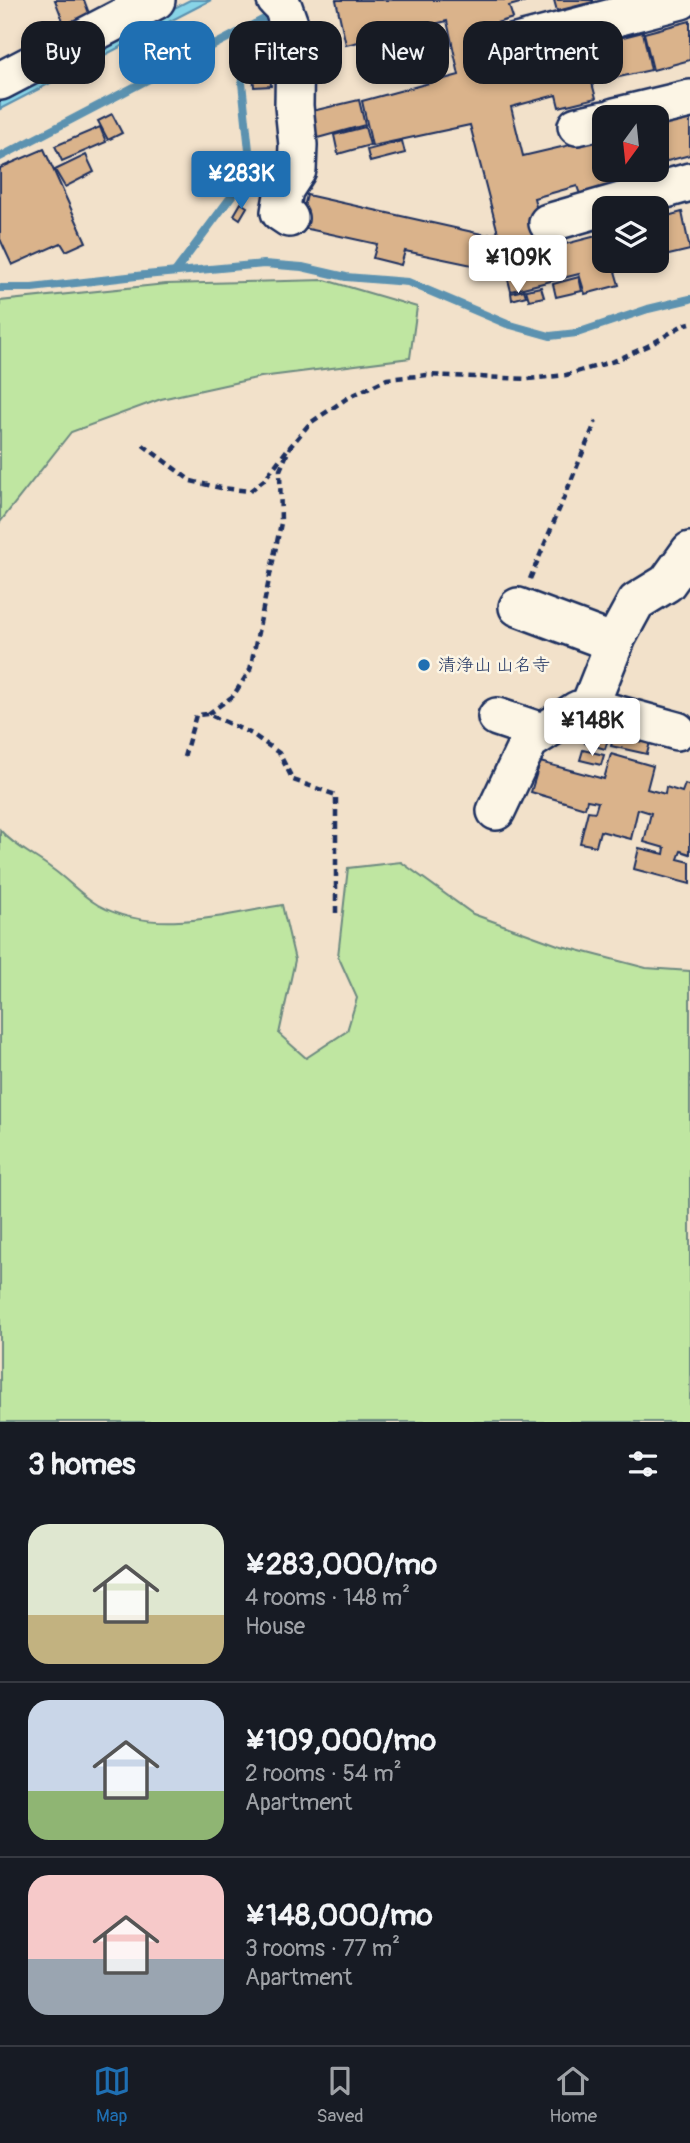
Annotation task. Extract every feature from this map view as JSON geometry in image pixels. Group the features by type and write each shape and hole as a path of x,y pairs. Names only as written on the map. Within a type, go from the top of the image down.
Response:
{"street":[{"path":"0,81 156,0"},
{"path":"276,0 283,7 295,41 294,106 298,145 296,170 284,190 280,212 289,218"},
{"path":"601,21 681,0"},
{"path":"665,105 690,99"},
{"path":"548,223 690,182"},
{"path":"588,710 614,643 636,602 667,583 690,551"},
{"path":"518,607 614,643"},
{"path":"496,811 530,741 578,710 597,709 677,731"},
{"path":"497,717 542,732"}],"path":[{"path":"143,445 191,481 250,491 264,480 279,458 310,423 349,397 387,379 427,375 528,379 566,375 614,361 690,323"},
{"path":"518,607 596,421"},
{"path":"184,757 196,715 208,713 233,696 250,670 281,523 280,470 290,447"},
{"path":"208,713 252,734 279,753 293,780 336,795 336,914"}],"green space":[{"path":"325,280 417,307 410,358 261,377 161,399 71,432 0,522 0,301 166,284"},
{"path":"0,830 92,901 120,914 165,921 189,920 282,905 295,960 279,1034 306,1058 347,1031 357,998 338,956 348,868 401,862 473,914 558,945 646,968 690,971 690,1422 0,1422"}],"water":[{"path":"190,0 211,0 170,21 149,21"},
{"path":"119,36 119,48 105,55 105,43"},
{"path":"25,84 48,84 0,109 0,97"}],"building":[{"path":"55,0 84,0 90,16 78,21 63,21"},
{"path":"336,0 531,0 509,6 513,18 503,21 463,21 463,84 592,84 596,98 559,107 556,95 511,107 523,156 592,140 592,182 618,182 620,190 582,200 577,186 534,198 546,249 592,237 592,273 615,273 619,285 585,294 579,274 511,291 506,272 405,251 401,265 373,258 377,244 299,227 307,195 486,235 498,233 470,125 372,146 362,101 425,84 449,84 449,78 459,75 449,21 356,21 356,43 346,45"},
{"path":"554,0 593,0 593,2 557,11"},
{"path":"690,21 690,60 653,70 644,33"},
{"path":"643,32 651,70 623,76 623,37"},
{"path":"254,84 271,84 271,86 254,87"},
{"path":"359,100 365,125 314,139 308,112"},
{"path":"112,114 122,133 108,140 98,121"},
{"path":"690,116 690,155 669,161 669,122"},
{"path":"100,127 106,142 62,161 55,146"},
{"path":"365,127 370,145 338,154 334,135"},
{"path":"402,141 405,153 370,162 367,150"},
{"path":"44,149 86,242 66,251 61,243 12,265 0,239 0,168"},
{"path":"86,155 94,172 65,187 55,170"},
{"path":"241,203 247,207 240,219 234,215"},
{"path":"682,212 690,250 669,255 669,216"},
{"path":"579,277 582,291 556,297 553,284"},
{"path":"541,287 544,297 529,300 526,290"},
{"path":"524,290 526,296 512,300 511,293"},
{"path":"590,724 611,730 605,749 585,743"},
{"path":"615,731 652,734 647,754 611,746"},
{"path":"583,750 604,755 601,765 580,760"},
{"path":"611,754 653,766 647,789 665,794 666,787 682,792 685,784 690,786 690,854 681,851 678,859 690,862 690,884 634,869 639,848 664,854 665,848 644,842 651,813 638,809 631,839 600,831 596,846 580,843 588,811 595,812 598,802 587,800 585,808 531,792 540,762 604,779"}],"waterway":[{"path":"0,157 268,17"},
{"path":"175,272 251,170 242,84"},
{"path":"0,288 32,288 264,264 302,267 346,277 408,282 507,324 550,336 577,333 648,309 690,299"}],"place":[{"name":"清浄山 山名寺","path":"424,665"}]}
